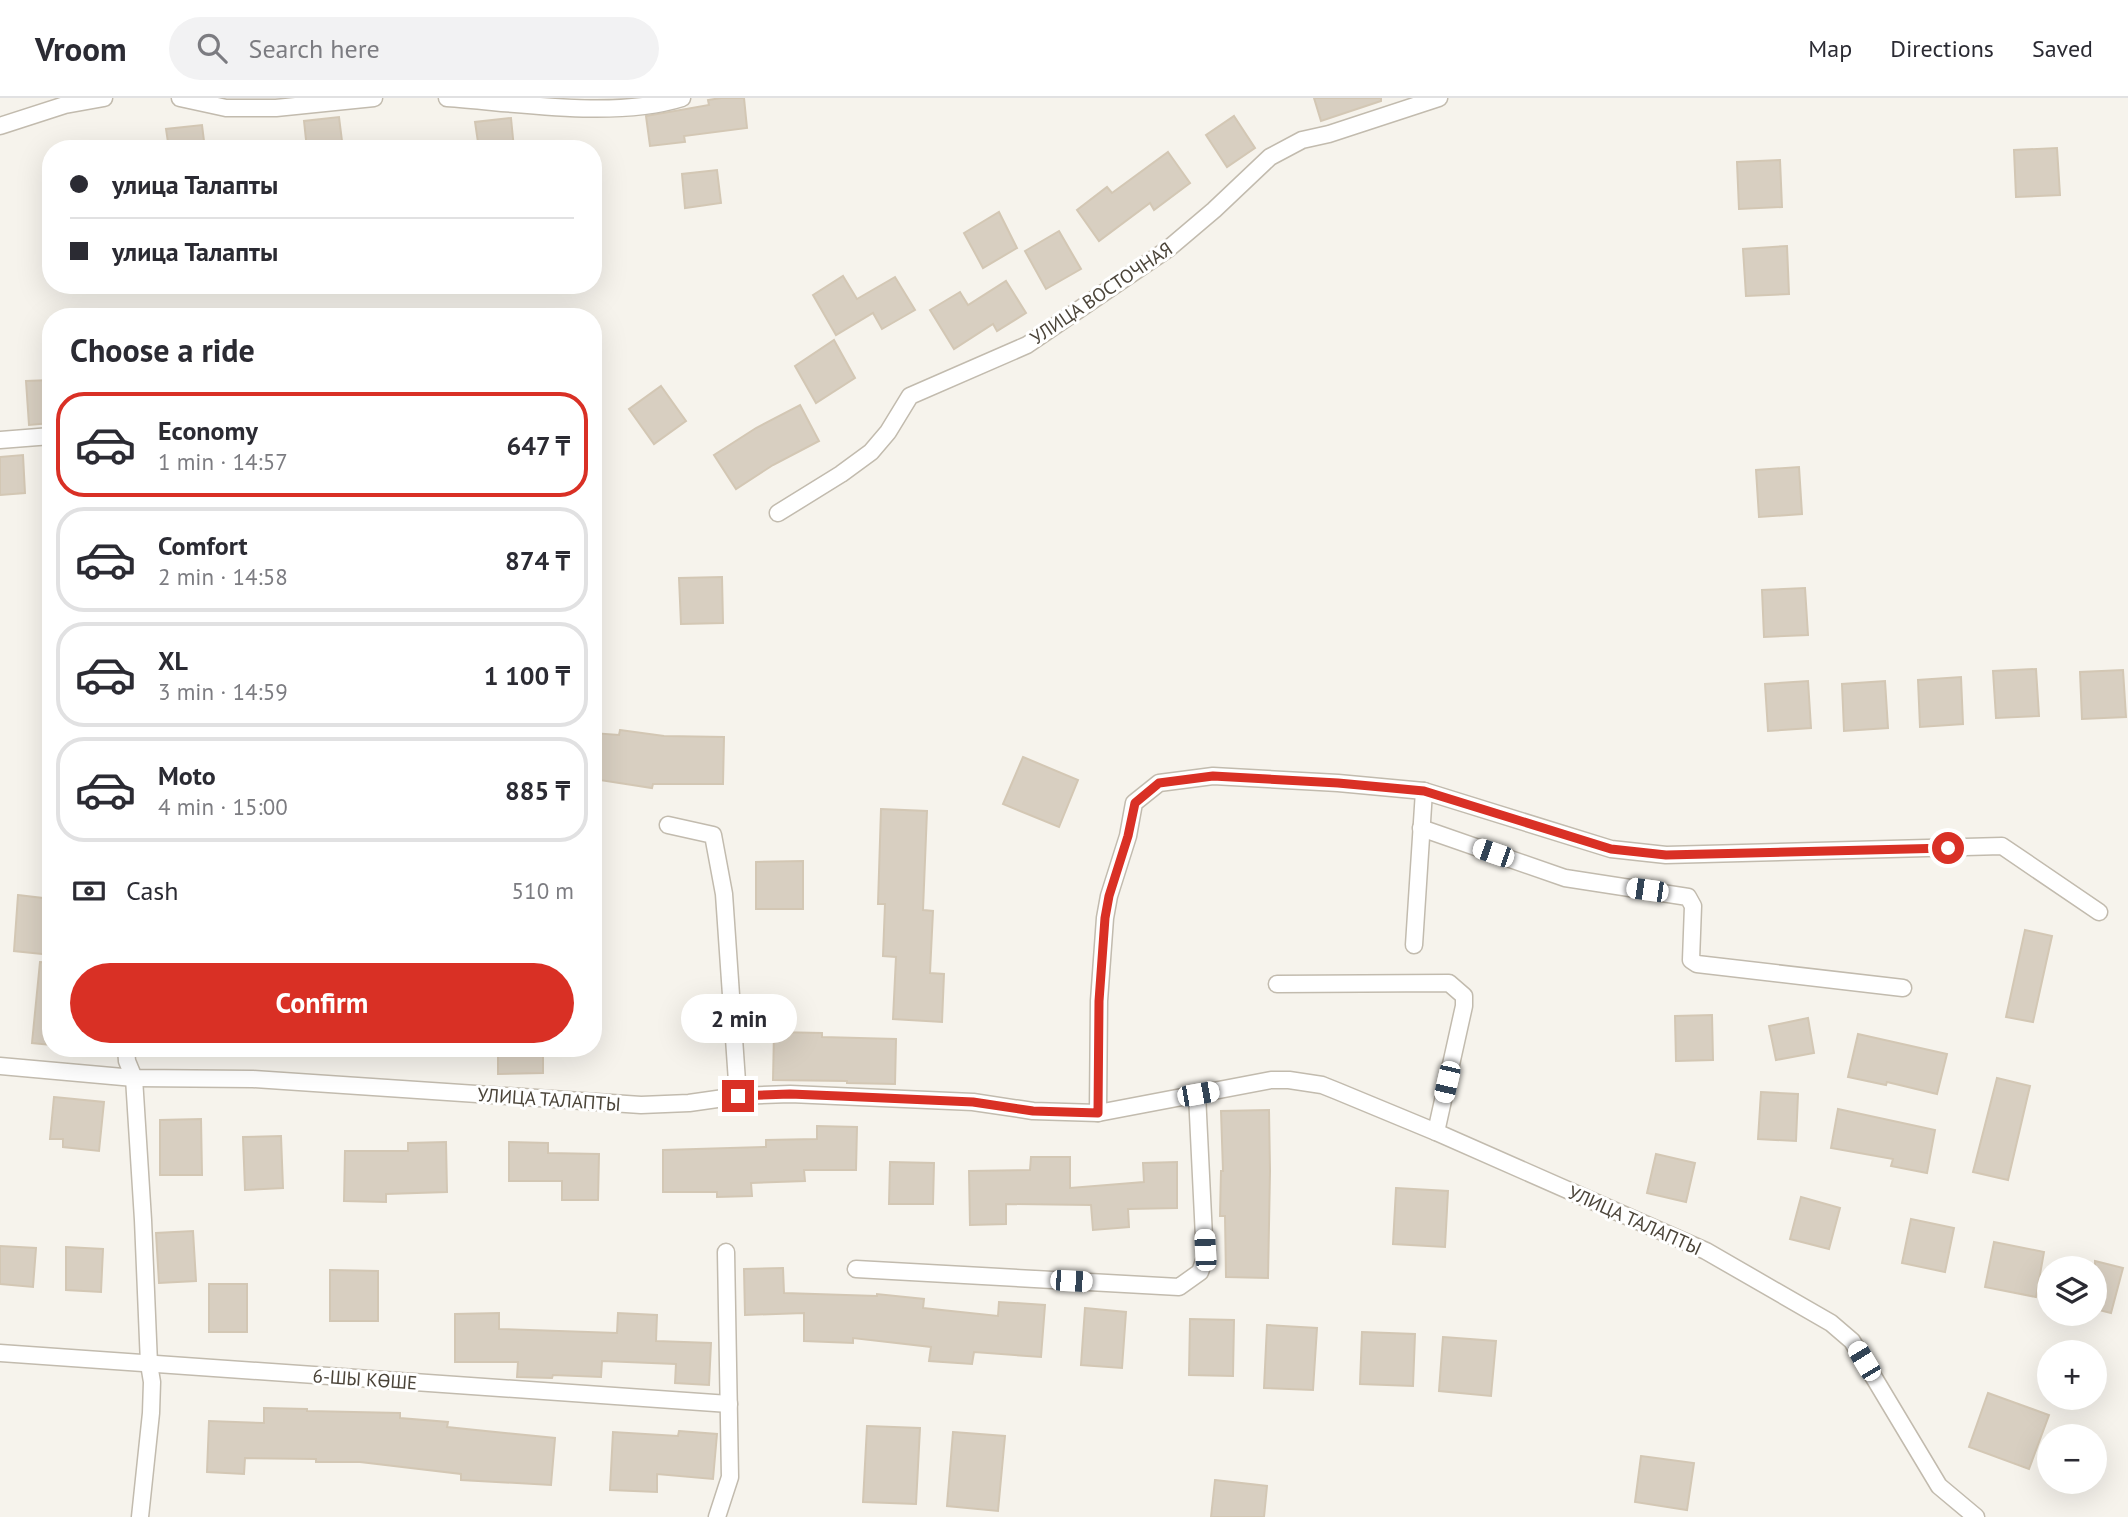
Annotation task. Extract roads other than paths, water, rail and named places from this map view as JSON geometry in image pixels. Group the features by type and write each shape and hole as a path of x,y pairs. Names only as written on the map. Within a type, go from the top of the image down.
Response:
{"street":[{"path":"0,126 65,105 104,98"},
{"path":"180,98 226,108 276,108 374,98"},
{"path":"447,98 606,109 666,103 682,98"},
{"name":"УЛИЦА ВОСТОЧНАЯ","path":"778,513 871,452 888,432 910,396 1027,345 1168,249 1270,157 1302,140 1329,134 1438,98"},
{"path":"0,440 42,437"},
{"path":"1098,1113 1099,1001 1109,896 1128,836 1135,803 1159,783 1213,776 1424,791 1611,849 1666,855 2002,846 2099,912"},
{"path":"1414,945 1424,791"},
{"path":"668,825 713,835 724,894 738,1096"},
{"path":"1422,828 1565,878 1688,897 1693,906 1690,960 1697,964 1903,988"},
{"path":"1277,984 1449,983 1464,996 1436,1132"},
{"path":"127,1057 134,1078 152,1382 140,1517"},
{"name":"УЛИЦА ТАЛАПТЫ","path":"0,1066 134,1078 253,1079 641,1105 790,1094 973,1102 1033,1111 1098,1113 1271,1080 1322,1085 1436,1132 1712,1254 1831,1323 1852,1341 1939,1486 1976,1517"},
{"path":"856,1269 1179,1287 1200,1272 1205,1258 1198,1094"},
{"path":"717,1517 730,1477 726,1252"},
{"name":"6-ШЫ КӨШЕ","path":"0,1353 729,1404"}]}
